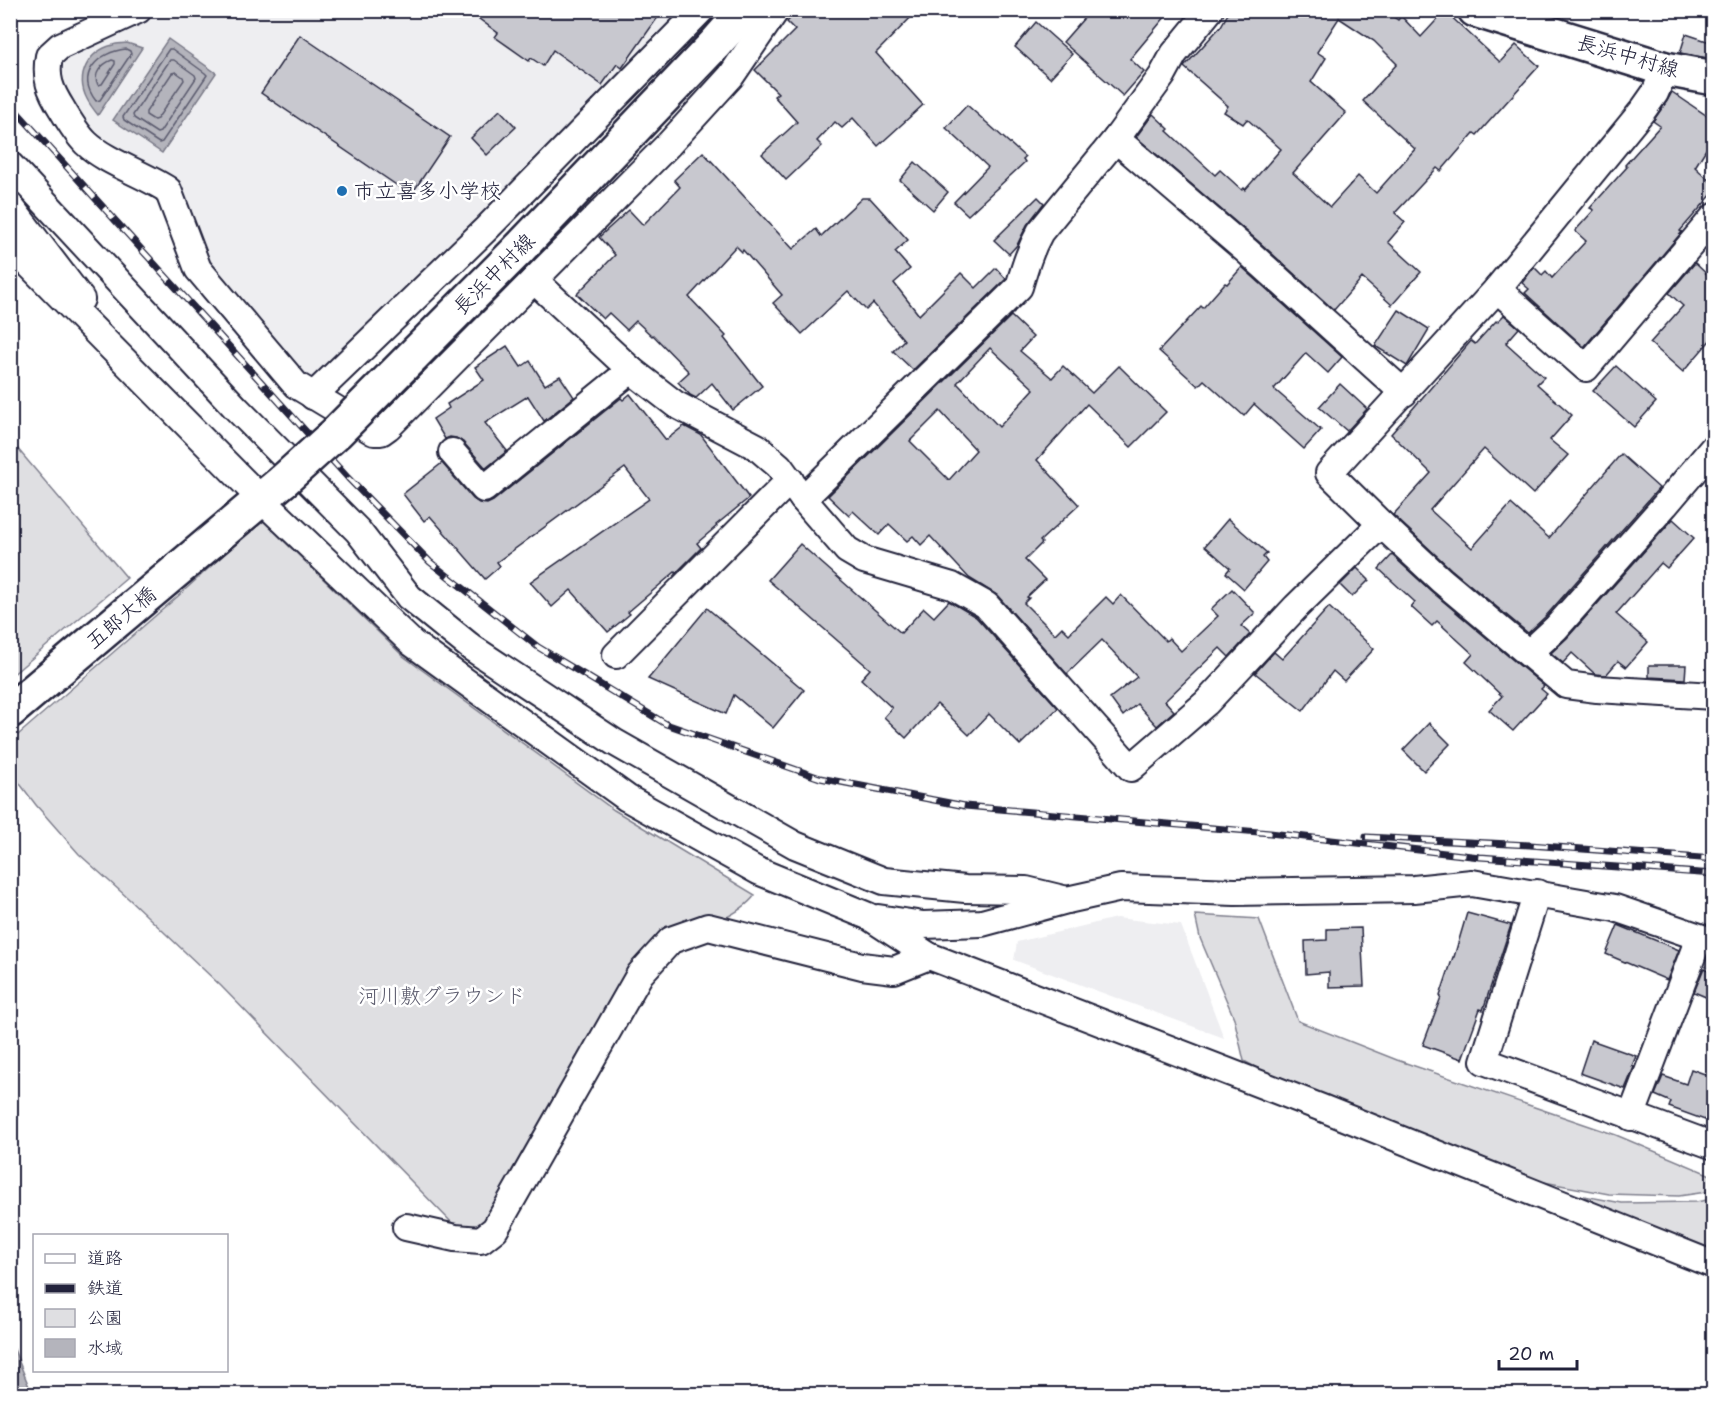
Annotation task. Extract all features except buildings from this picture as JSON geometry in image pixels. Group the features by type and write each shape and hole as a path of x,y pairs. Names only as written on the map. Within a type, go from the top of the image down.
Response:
{"main road":[{"name":"長浜中村線","path":"231,526 336,433 518,250 745,10"},
{"name":"長浜中村線","path":"1475,10 1665,69 1713,78"},
{"name":"五郎大橋","path":"10,711 231,526"}],"street":[{"path":"138,10 60,46 49,56 47,69 54,96 75,130 91,147 168,190 198,269 296,385 374,432 381,432 388,427 669,144 731,76 776,10"},
{"path":"616,655 1019,287 1026,261 1040,232 1116,139 1162,76 1174,54 1210,10"},
{"path":"313,396 486,229 694,18 726,57 731,76"},
{"path":"1665,69 1655,93 1643,110 1497,289 1329,473 1441,580 1566,685 1713,696"},
{"path":"1116,139 1248,252 1404,393"},
{"path":"10,165 237,409 357,531 410,597 472,648 614,742 795,845 884,881 965,889 1026,890 1066,900"},
{"path":"10,206 81,298 106,344"},
{"path":"1497,289 1586,368 1713,217"},
{"path":"10,245 106,344 273,490 412,643 627,798 758,871 867,916 929,956 1311,1104 1713,1265"},
{"path":"534,280 631,370 675,404 758,447 779,466 796,490 846,549 864,560 952,586 986,605 1131,768 1206,703 1296,607 1381,524"},
{"path":"452,452 484,489 631,370"},
{"path":"1529,653 1556,628 1713,447"},
{"path":"867,916 923,925 982,922 1121,888 1235,892 1414,889 1472,883 1615,908 1706,940 1631,1117"},
{"path":"1537,893 1484,1061 1713,1146"},
{"path":"406,1227 455,1238 481,1240 495,1229 640,974 671,940 708,927 862,966 894,970 929,956"}],"shaded area":[{"name":"市立喜多小学校","path":"158,11 679,11 502,196 321,376 304,381 206,265 180,196 103,146 60,94 55,60 64,53"},
{"path":"1116,918 1181,925 1224,1038 1014,960 1017,942"}],"green space":[{"path":"11,441 127,578 10,676"},
{"name":"河川敷グラウンド","path":"262,520 403,656 614,810 755,895 728,917 671,940 485,1224 470,1228 454,1225 221,986 79,854 36,805 11,772 11,741"},
{"path":"1195,915 1259,919 1298,1021 1397,1060 1616,1135 1713,1176 1713,1191 1679,1196 1609,1194 1533,1180 1268,1074 1244,1061 1234,1018 1200,938"},
{"path":"1584,1196 1622,1203 1696,1202 1713,1199 1713,1255 1615,1216"}],"water":[{"path":"168,39 216,73 162,153 113,120"},
{"path":"127,43 142,48 98,115 88,101 84,90 83,73 91,59 104,48"},
{"path":"11,1342 32,1394 11,1394"}],"railway":[{"path":"10,104 348,478 430,562 538,647 666,724 820,778 965,806 1270,833 1480,857 1714,874"},
{"path":"1366,837 1530,845 1714,859"}],"place":[{"name":"市立喜多小学校","path":"342,191"}]}
